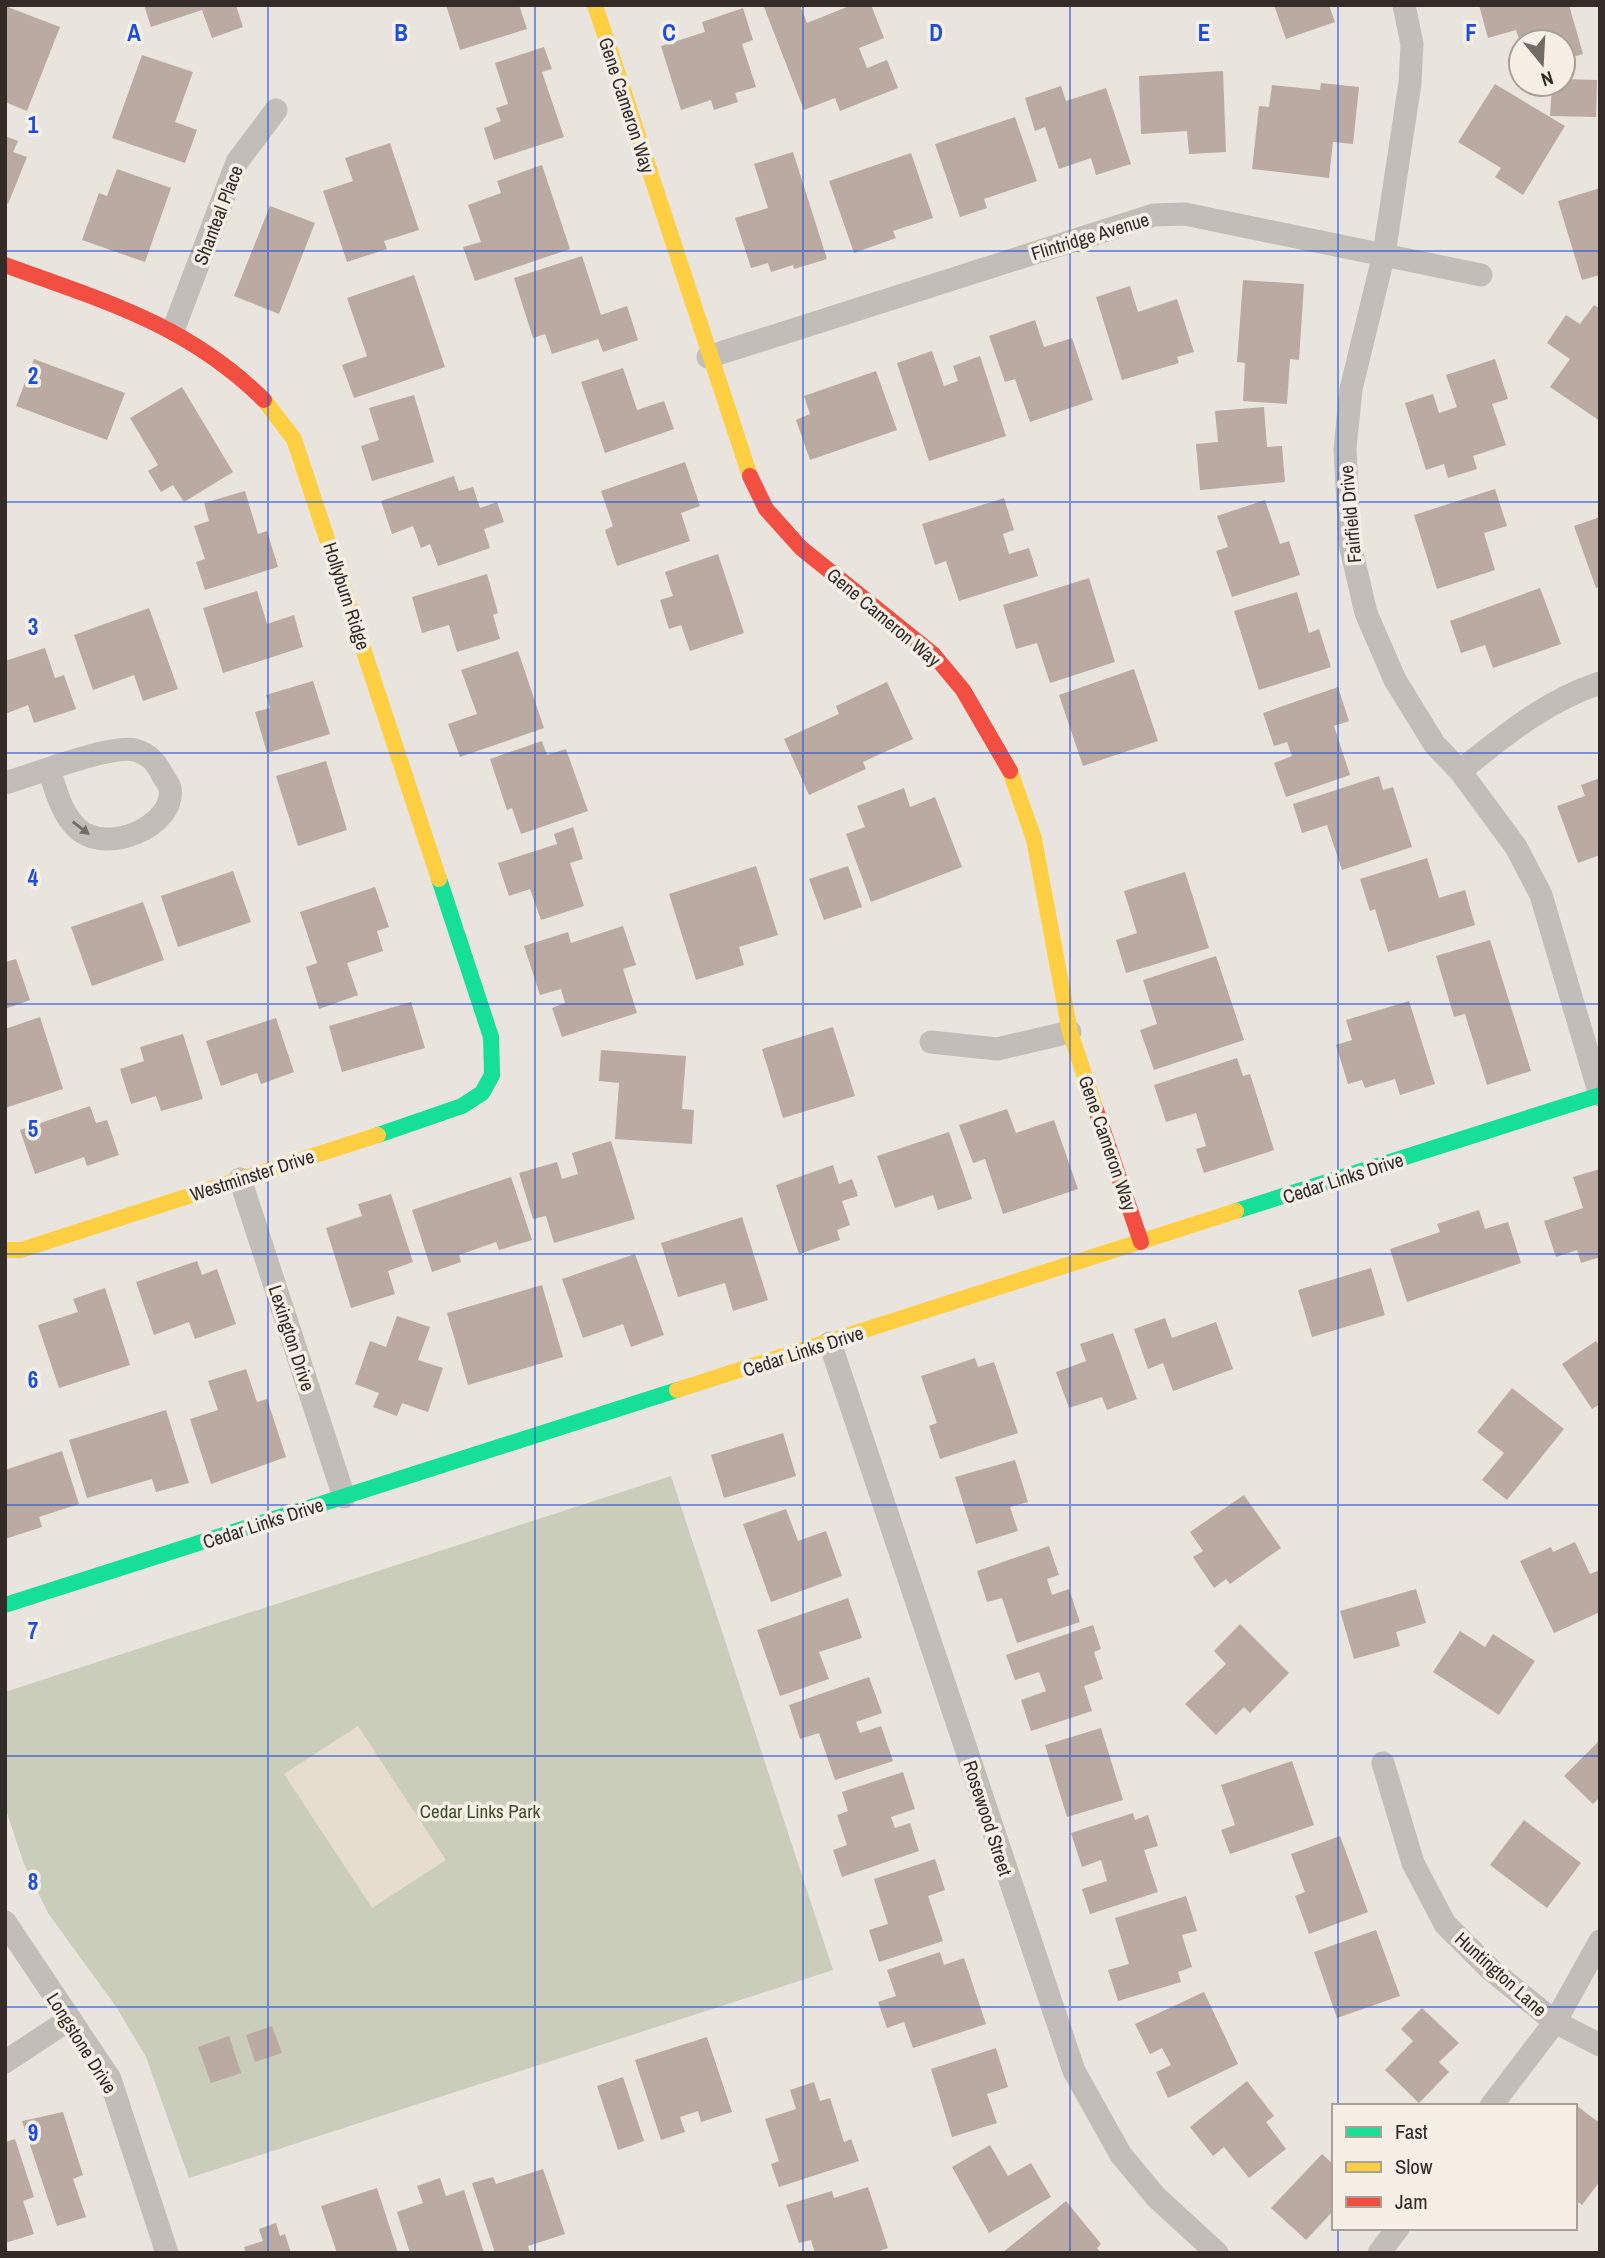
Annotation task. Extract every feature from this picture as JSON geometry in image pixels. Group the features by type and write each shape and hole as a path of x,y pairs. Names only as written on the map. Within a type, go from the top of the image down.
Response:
{"street":[{"name":"Gene Cameron Way","path":"595,5 708,357 745,466 766,509 802,548 933,654 963,690 1016,782 1034,839 1070,1032 1141,1242"},
{"name":"Fairfield Drive","path":"1404,5 1412,44 1410,83 1384,254 1351,389 1345,449 1350,544 1366,613 1395,680 1435,746 1460,771 1516,847 1541,895 1600,1095"},
{"name":"Shanteal Place","path":"174,328 237,162 276,110"},
{"name":"Flintridge Avenue","path":"708,357 1154,215 1185,214 1481,275"},
{"name":"Hollyburn Ridge","path":"5,265 174,328 248,380 273,407 294,439 491,1037 496,1062 491,1083"},
{"path":"1460,771 1527,718 1577,691 1600,683"},
{"path":"5,783 108,752 134,750 155,760 170,788 166,807 153,823 129,836 101,841 78,829 64,812 49,770"},
{"path":"931,1042 997,1049 1070,1032"},
{"name":"Westminster Drive","path":"5,1250 21,1250 448,1112 469,1104 491,1083"},
{"name":"Cedar Links Drive","path":"5,1605 1600,1095"},
{"name":"Lexington Drive","path":"240,1179 344,1497"},
{"name":"Rosewood Street","path":"830,1343 1074,2071 1121,2155 1156,2197 1217,2253"},
{"name":"Huntington Lane","path":"1383,1763 1413,1863 1446,1924 1490,1969 1555,2022 1600,2045"},
{"name":"Longstone Drive","path":"5,1922 110,2079 167,2253"},
{"path":"1493,2104 1555,2022 1600,1941"},
{"path":"5,2062 70,2019"},
{"path":"1379,2253 1396,2230"}],"green space":[{"name":"Cedar Links Park","path":"671,1476 833,1970 189,2178 146,2057 117,2008 48,1913 24,1864 5,1807 5,1692"}],"shaded area":[{"path":"358,1726 446,1860 372,1908 284,1774"}],"building":[{"path":"144,5 236,5 243,27 212,38 202,10 151,27"},
{"path":"446,5 519,5 527,29 460,50"},
{"path":"800,5 807,23 852,5 871,5 884,38 859,48 867,68 887,60 898,88 840,111 835,98 804,110 764,7"},
{"path":"1274,5 1329,5 1335,22 1286,39"},
{"path":"1479,5 1569,5 1576,28 1507,28 1507,33 1488,38"},
{"path":"5,6 60,27 27,111 5,102"},
{"path":"743,8 753,40 742,44 756,87 735,93 738,102 714,110 711,100 681,110 661,46 705,32 702,22"},
{"path":"1577,33 1583,54 1577,56"},
{"path":"544,47 552,69 542,72 564,137 494,160 484,128 501,121 496,108 508,104 495,63"},
{"path":"142,55 193,72 175,122 197,130 185,163 112,138"},
{"path":"1223,71 1226,152 1189,154 1187,131 1141,134 1139,76"},
{"path":"1577,79 1597,80 1596,117 1550,116 1551,98 1577,98"},
{"path":"1321,83 1359,87 1353,144 1333,142 1329,178 1252,169 1259,106 1269,107 1272,85 1320,90"},
{"path":"1495,84 1507,91 1507,98 1518,98 1565,126 1523,195 1495,177 1501,168 1458,142"},
{"path":"1061,86 1066,101 1106,88 1131,164 1096,175 1091,158 1059,169 1045,127 1035,131 1025,98"},
{"path":"1015,117 1037,181 984,199 987,208 960,217 935,144"},
{"path":"5,136 18,141 13,152 27,157 8,204 5,202"},
{"path":"390,143 419,230 384,241 387,249 347,262 323,191 353,181 345,158"},
{"path":"793,152 827,259 794,269 793,265 771,272 768,263 751,268 735,218 768,208 754,164"},
{"path":"911,153 933,218 893,231 896,238 854,253 829,181"},
{"path":"542,165 570,249 475,281 463,247 481,242 468,205 501,193 497,181"},
{"path":"117,169 171,188 145,262 82,240 99,193 107,196"},
{"path":"1600,188 1600,275 1582,280 1558,201"},
{"path":"270,206 315,223 279,314 234,296"},
{"path":"582,256 601,315 627,306 638,340 603,352 598,339 552,354 545,334 533,338 514,278"},
{"path":"414,275 445,367 354,398 342,365 367,356 347,298"},
{"path":"1243,280 1304,284 1299,360 1290,359 1287,404 1243,401 1245,363 1237,362"},
{"path":"1130,286 1138,312 1177,299 1194,352 1177,357 1179,363 1122,380 1096,297"},
{"path":"1594,305 1600,309 1600,421 1550,387 1570,359 1547,343 1566,315 1580,324"},
{"path":"1035,320 1044,347 1072,338 1093,400 1030,422 1015,379 1005,382 989,336"},
{"path":"932,351 944,386 958,381 953,366 980,356 1006,436 929,461 897,363"},
{"path":"34,359 125,393 107,440 16,406"},
{"path":"1495,359 1508,399 1492,404 1506,445 1473,456 1477,469 1448,478 1444,464 1426,470 1405,403 1433,394 1439,413 1457,407 1446,375"},
{"path":"623,368 637,410 664,401 674,429 605,453 581,382"},
{"path":"876,371 897,430 810,460 796,420 810,414 804,396"},
{"path":"182,387 233,472 184,502 173,485 161,492 148,471 158,465 130,418"},
{"path":"414,395 434,462 372,481 361,446 379,440 369,408"},
{"path":"1264,407 1267,447 1282,446 1285,482 1200,490 1196,444 1218,442 1215,411"},
{"path":"685,462 700,506 681,513 690,541 617,566 605,530 613,526 601,491"},
{"path":"454,476 459,491 473,487 480,508 497,502 504,522 484,529 490,548 438,566 430,544 421,548 413,526 392,534 381,501"},
{"path":"1495,489 1507,526 1484,533 1495,570 1437,589 1414,515"},
{"path":"245,491 258,534 267,531 278,567 205,590 196,562 205,559 194,526 209,521 204,503"},
{"path":"1004,498 1014,530 1003,534 1009,554 1029,548 1038,576 959,601 946,561 935,565 922,524"},
{"path":"1265,500 1280,544 1289,541 1300,575 1232,597 1216,551 1228,547 1217,516"},
{"path":"1600,517 1600,586 1596,588 1574,526"},
{"path":"718,554 744,633 690,651 681,625 669,629 660,600 673,596 665,572"},
{"path":"487,574 498,613 493,615 500,639 457,652 449,625 422,633 412,597"},
{"path":"1089,578 1115,662 1050,683 1037,643 1016,649 1003,605"},
{"path":"1540,588 1561,644 1493,668 1485,645 1461,653 1450,621"},
{"path":"257,591 267,624 294,615 303,647 223,673 203,608"},
{"path":"1297,592 1309,633 1319,629 1331,667 1259,690 1234,611"},
{"path":"149,608 178,689 143,701 134,675 93,690 74,635"},
{"path":"45,648 55,678 64,675 76,709 34,723 28,705 5,714 5,661"},
{"path":"518,651 544,728 460,757 448,724 477,714 461,670"},
{"path":"1134,669 1158,741 1083,766 1059,695"},
{"path":"313,681 330,734 267,753 255,712 270,708 266,695"},
{"path":"887,682 913,739 863,762 866,769 809,795 784,739 839,714 836,706"},
{"path":"1338,687 1349,721 1334,726 1350,775 1286,797 1274,763 1292,756 1287,742 1274,746 1263,713"},
{"path":"542,741 547,755 566,749 588,811 521,834 512,808 507,810 490,759"},
{"path":"326,761 347,830 298,846 276,776"},
{"path":"1379,776 1383,790 1393,787 1412,847 1342,870 1327,825 1302,833 1293,804"},
{"path":"1600,778 1600,855 1578,863 1557,806 1585,796 1581,785"},
{"path":"904,788 910,807 935,797 962,867 871,902 846,834 865,827 857,806"},
{"path":"573,827 583,859 570,863 584,906 541,920 530,889 509,896 498,863 557,844 554,834"},
{"path":"1427,858 1439,898 1465,890 1475,925 1388,952 1375,909 1370,911 1360,879"},
{"path":"756,866 778,935 739,947 744,965 696,980 669,894"},
{"path":"848,866 862,907 824,920 809,879"},
{"path":"233,871 251,922 178,947 161,896"},
{"path":"1185,872 1209,948 1126,973 1116,940 1137,933 1124,891"},
{"path":"375,887 389,927 377,931 383,951 347,963 358,995 319,1009 306,967 317,963 300,912"},
{"path":"143,902 164,960 92,986 71,927"},
{"path":"623,926 636,965 623,969 637,1013 562,1037 552,1008 565,1003 561,989 540,995 524,946 568,932 571,943"},
{"path":"1490,940 1531,1071 1487,1085 1465,1014 1454,1017 1436,956"},
{"path":"1216,956 1244,1040 1154,1070 1140,1030 1157,1024 1143,980"},
{"path":"16,959 30,1000 5,1009 5,962"},
{"path":"1409,1001 1435,1084 1400,1095 1395,1079 1365,1088 1362,1080 1348,1084 1336,1045 1352,1040 1346,1020"},
{"path":"411,1002 425,1048 342,1072 329,1026"},
{"path":"40,1017 63,1089 5,1108 5,1029"},
{"path":"276,1018 294,1072 261,1084 257,1073 221,1086 206,1041"},
{"path":"833,1027 855,1096 783,1118 762,1049"},
{"path":"183,1034 203,1099 161,1111 156,1096 131,1104 120,1069 144,1061 140,1047"},
{"path":"601,1050 686,1056 682,1109 694,1110 692,1144 615,1139 619,1083 599,1081"},
{"path":"1237,1058 1243,1076 1250,1074 1274,1150 1204,1173 1196,1149 1206,1146 1196,1113 1166,1122 1154,1085"},
{"path":"90,1106 96,1123 107,1120 119,1155 87,1166 84,1157 35,1174 20,1130"},
{"path":"1007,1109 1016,1133 1054,1120 1078,1189 1003,1214 985,1159 973,1163 959,1125"},
{"path":"949,1132 972,1199 938,1210 933,1195 895,1208 877,1156"},
{"path":"611,1141 635,1219 554,1243 546,1216 533,1219 519,1173 557,1162 562,1179 578,1174 572,1153"},
{"path":"833,1165 839,1184 852,1179 858,1196 842,1201 850,1225 837,1230 840,1240 799,1254 776,1185"},
{"path":"1600,1169 1600,1257 1581,1263 1577,1250 1556,1257 1544,1221 1583,1208 1573,1177"},
{"path":"511,1177 532,1240 499,1250 496,1242 459,1255 461,1262 432,1272 412,1210"},
{"path":"391,1194 413,1262 388,1271 395,1294 351,1308 326,1228 362,1216 358,1204"},
{"path":"1479,1210 1485,1229 1508,1222 1521,1263 1407,1302 1390,1249 1440,1232 1437,1224"},
{"path":"742,1217 768,1300 733,1311 725,1283 678,1297 661,1243"},
{"path":"635,1254 664,1335 631,1347 623,1324 583,1338 562,1279"},
{"path":"197,1261 202,1275 217,1269 236,1324 195,1339 189,1322 154,1335 136,1282"},
{"path":"1371,1268 1385,1315 1312,1337 1298,1290"},
{"path":"542,1285 563,1357 468,1385 447,1313"},
{"path":"105,1288 130,1365 59,1388 38,1325 78,1312 73,1299"},
{"path":"397,1316 430,1327 418,1360 443,1368 428,1412 402,1403 397,1416 373,1407 379,1393 355,1384 370,1341 386,1347"},
{"path":"1165,1318 1172,1338 1216,1322 1233,1369 1173,1391 1163,1363 1148,1369 1134,1329"},
{"path":"1113,1333 1137,1399 1107,1410 1102,1397 1069,1408 1056,1372 1086,1361 1080,1344"},
{"path":"1596,1341 1600,1347 1600,1404 1592,1409 1562,1364"},
{"path":"975,1358 978,1367 994,1362 1018,1433 940,1459 929,1426 937,1423 921,1376"},
{"path":"246,1369 257,1402 267,1399 286,1457 211,1484 190,1419 218,1410 208,1381"},
{"path":"1512,1388 1564,1429 1507,1500 1482,1480 1504,1453 1477,1432"},
{"path":"166,1410 189,1483 156,1492 152,1479 87,1498 69,1440"},
{"path":"783,1433 796,1476 724,1498 711,1455"},
{"path":"62,1451 79,1504 39,1517 42,1527 5,1539 5,1470"},
{"path":"1015,1460 1028,1502 1010,1507 1018,1531 976,1544 955,1477"},
{"path":"1244,1495 1281,1548 1230,1584 1226,1579 1214,1588 1193,1557 1203,1551 1190,1532"},
{"path":"786,1509 798,1541 826,1531 842,1576 771,1602 743,1524"},
{"path":"1575,1542 1590,1574 1600,1570 1600,1612 1554,1633 1520,1561 1551,1547 1553,1552"},
{"path":"1049,1546 1059,1575 1047,1579 1052,1595 1069,1589 1080,1622 1017,1643 1002,1598 987,1602 977,1571"},
{"path":"1416,1589 1426,1623 1396,1632 1400,1646 1354,1659 1340,1611"},
{"path":"848,1598 862,1638 819,1652 829,1679 780,1696 757,1630"},
{"path":"1240,1624 1289,1673 1250,1713 1244,1707 1216,1735 1185,1704 1226,1664 1214,1651"},
{"path":"1093,1625 1101,1649 1094,1652 1103,1679 1084,1686 1092,1711 1031,1731 1021,1700 1046,1691 1039,1672 1015,1680 1006,1655"},
{"path":"1460,1631 1485,1647 1493,1634 1535,1661 1499,1715 1433,1672"},
{"path":"869,1677 882,1713 856,1722 860,1733 881,1726 893,1761 835,1780 819,1733 800,1739 789,1705"},
{"path":"1101,1728 1123,1800 1067,1817 1045,1745"},
{"path":"1600,1740 1600,1797 1593,1804 1564,1776"},
{"path":"1292,1761 1314,1825 1230,1854 1221,1830 1235,1825 1221,1785"},
{"path":"903,1772 915,1809 891,1817 895,1828 910,1823 919,1851 842,1877 833,1850 847,1845 837,1815 848,1811 842,1792"},
{"path":"1133,1813 1135,1820 1148,1815 1158,1846 1144,1850 1158,1892 1090,1914 1082,1889 1107,1881 1101,1860 1082,1867 1071,1833"},
{"path":"1524,1820 1581,1863 1547,1908 1490,1865"},
{"path":"1340,1836 1368,1912 1309,1934 1295,1896 1305,1892 1291,1854"},
{"path":"935,1859 945,1890 928,1896 943,1941 879,1962 869,1930 888,1924 874,1879"},
{"path":"1186,1896 1197,1931 1182,1935 1192,1967 1178,1972 1181,1982 1118,2001 1108,1970 1129,1964 1115,1918"},
{"path":"1376,1930 1400,1996 1337,2018 1314,1952"},
{"path":"940,1952 944,1965 964,1958 986,2024 913,2048 904,2022 887,2028 878,2002 896,1996 887,1970"},
{"path":"1204,1992 1238,2064 1168,2098 1156,2072 1171,2065 1162,2048 1150,2054 1135,2024"},
{"path":"1422,2008 1459,2043 1439,2062 1449,2072 1419,2103 1385,2070 1413,2041 1401,2029"},
{"path":"272,2026 282,2053 255,2062 246,2035"},
{"path":"229,2036 241,2073 211,2083 198,2047"},
{"path":"707,2037 732,2112 701,2122 698,2111 680,2117 685,2132 661,2140 635,2060"},
{"path":"996,2048 1008,2087 987,2094 997,2123 952,2137 931,2069"},
{"path":"623,2077 644,2141 618,2150 597,2086"},
{"path":"1247,2081 1274,2116 1266,2122 1286,2149 1249,2178 1224,2147 1213,2156 1190,2127"},
{"path":"814,2082 820,2101 830,2098 844,2142 851,2139 859,2161 779,2187 771,2164 779,2161 765,2119 796,2109 790,2090"},
{"path":"1577,2106 1597,2121 1600,2118 1600,2181 1582,2205 1577,2201"},
{"path":"63,2112 83,2175 73,2179 86,2217 57,2226 22,2121"},
{"path":"15,2139 34,2197 23,2201 34,2234 5,2243 5,2142"},
{"path":"990,2145 1008,2176 1031,2163 1051,2197 989,2233 952,2167"},
{"path":"1322,2154 1332,2163 1332,2212 1306,2240 1271,2208"},
{"path":"543,2169 565,2234 528,2246 530,2253 495,2253 472,2183 493,2177 496,2184"},
{"path":"440,2178 446,2196 464,2190 484,2253 410,2253 397,2212 423,2203 417,2186"},
{"path":"868,2187 888,2248 874,2253 815,2253 811,2240 799,2243 786,2205 832,2191 834,2198"},
{"path":"377,2188 398,2253 337,2253 321,2206"},
{"path":"1066,2201 1101,2244 1097,2248 1101,2253 1002,2253"},
{"path":"276,2223 280,2236 285,2234 291,2253 246,2253 244,2247 263,2241 259,2229"}],"traffic: fast":[{"path":"378,1135 462,1106 482,1093 492,1075 491,1037 439,879"},
{"path":"1236,1211 1600,1095"},
{"path":"5,1605 677,1390"}],"traffic: slow":[{"path":"595,5 750,476"},
{"path":"264,400 294,439 439,879"},
{"path":"1010,771 1034,839 1070,1032 1096,1110"},
{"path":"5,1250 21,1250 378,1135"},
{"path":"677,1390 1236,1211"}],"traffic: jam":[{"path":"5,265 110,303 174,333 235,374 264,400"},
{"path":"750,476 766,509 801,548 933,654 963,690 1010,771"},
{"path":"1096,1110 1141,1242"}]}
